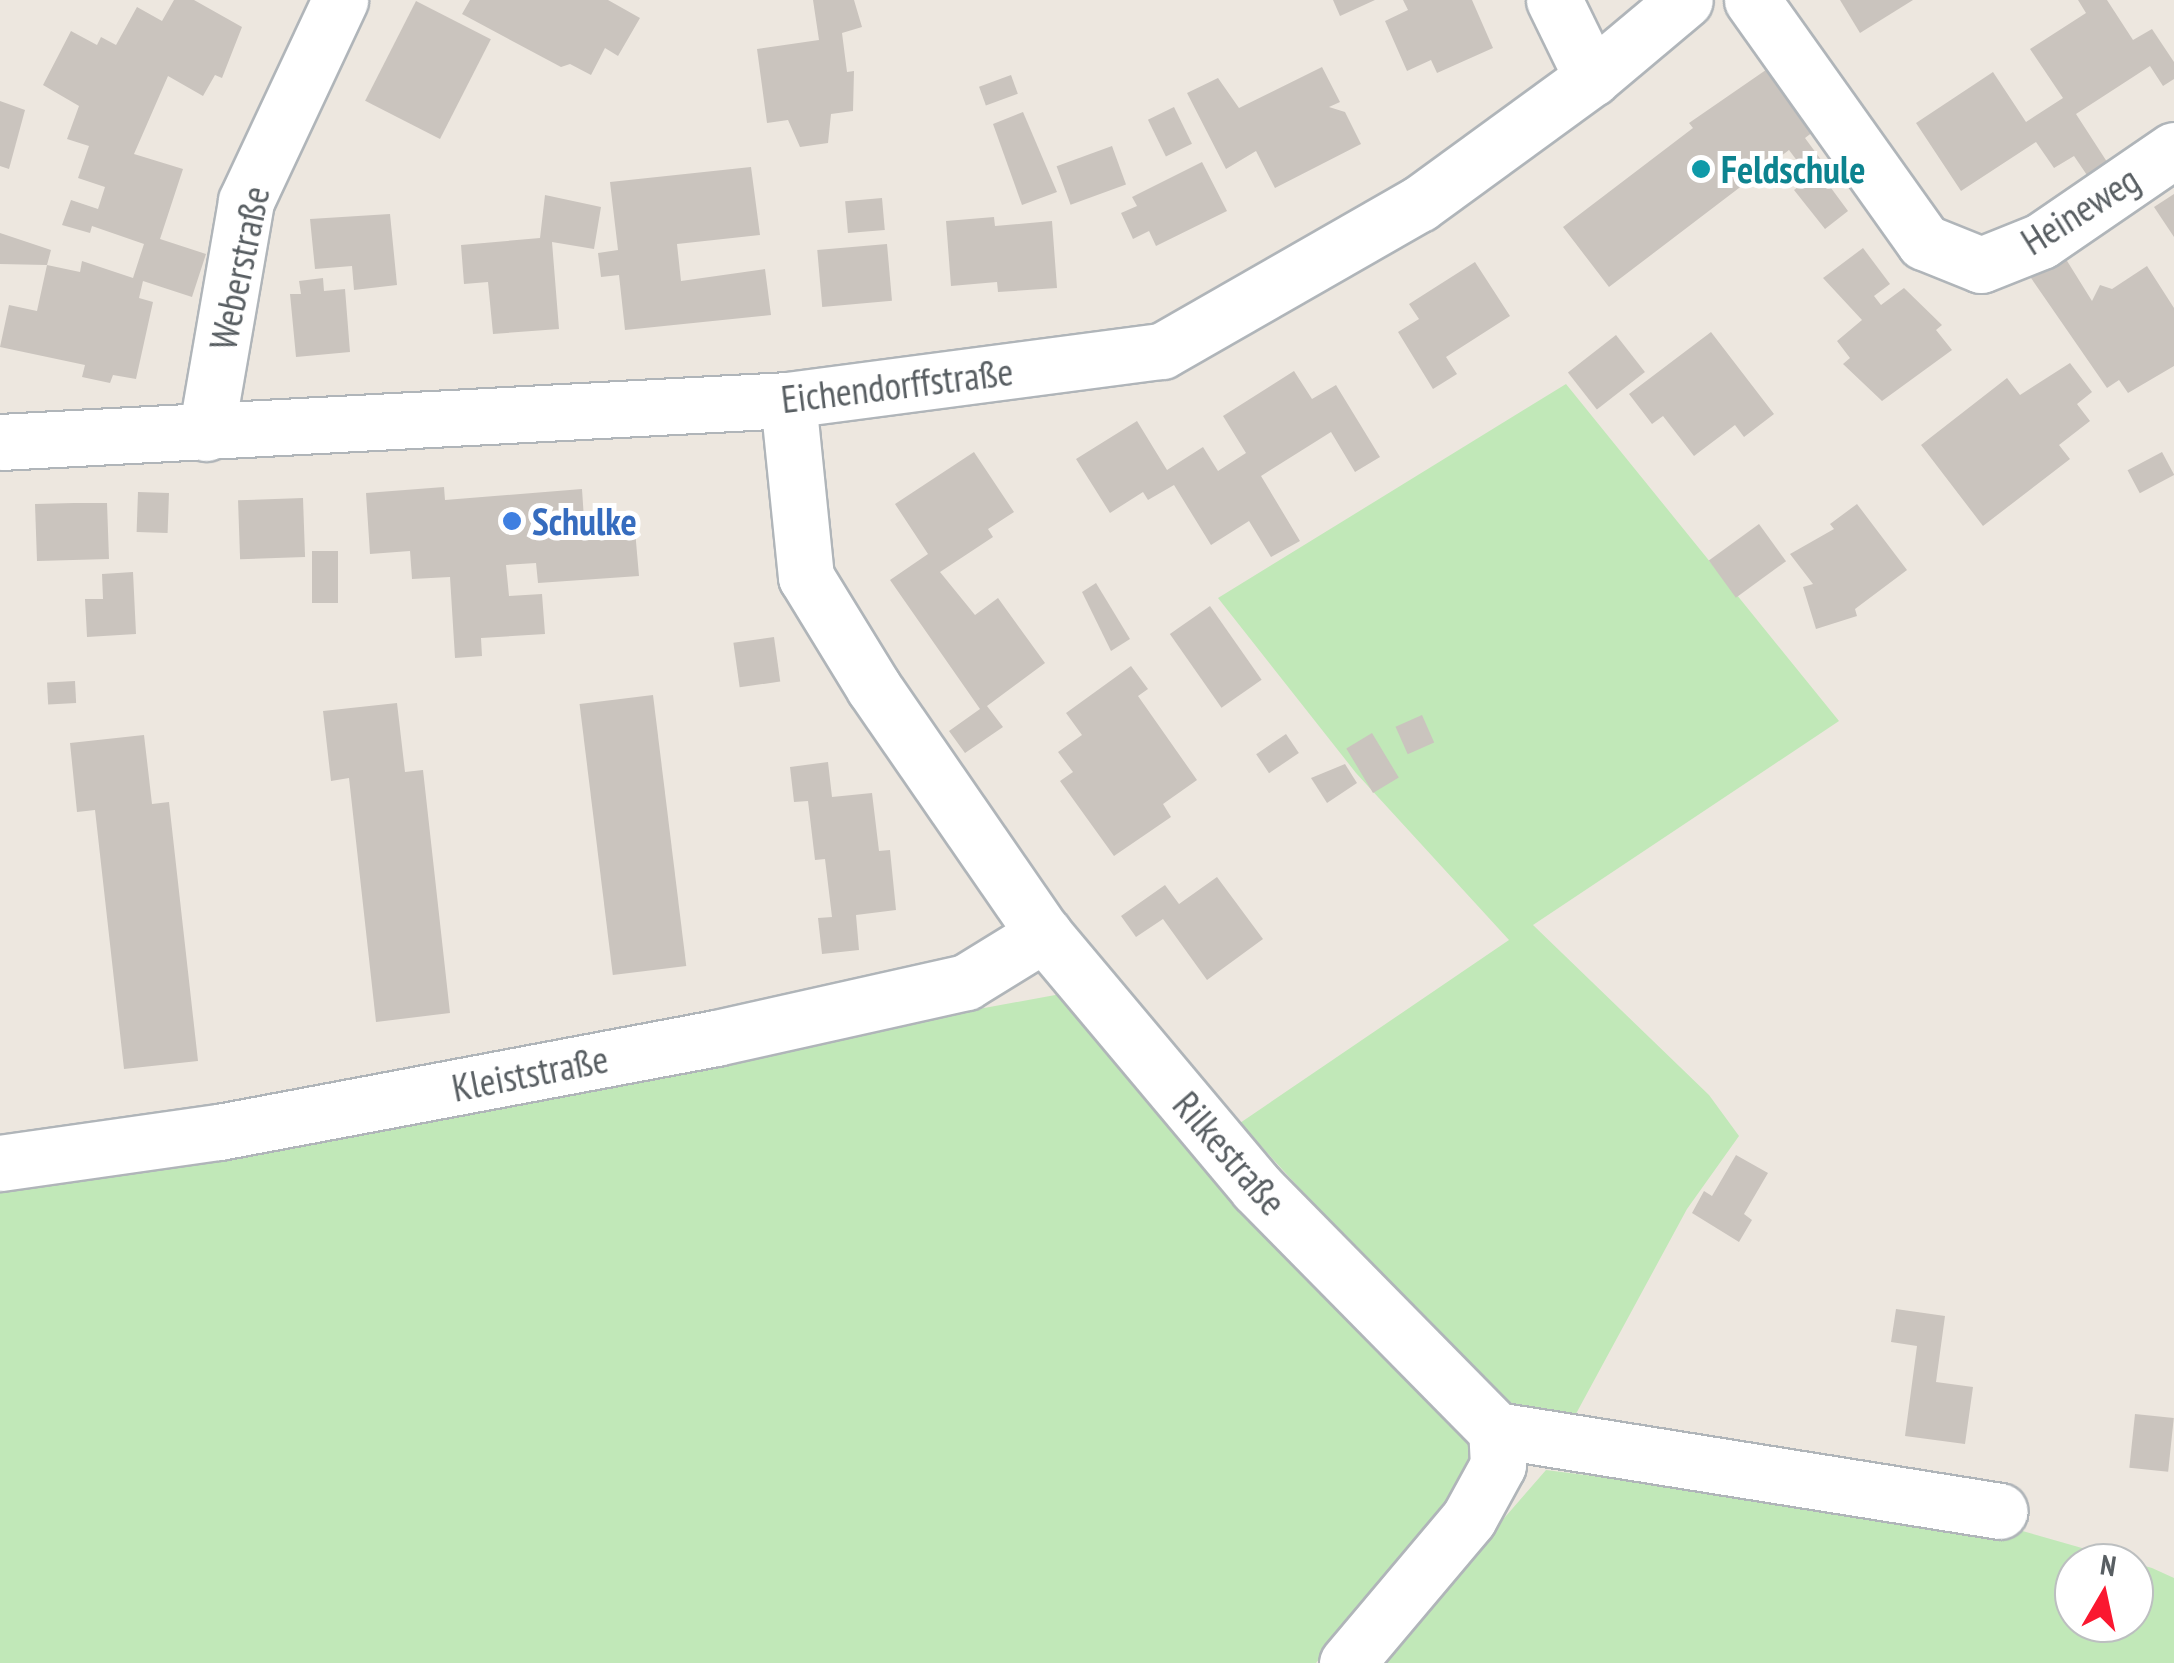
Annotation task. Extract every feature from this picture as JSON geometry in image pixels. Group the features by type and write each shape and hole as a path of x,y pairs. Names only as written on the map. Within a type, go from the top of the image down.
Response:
{"street":[{"name":"Weberstraße","path":"206,433 246,201 340,0"},
{"path":"1554,0 1592,78"},
{"name":"Eichendorffstraße","path":"0,442 788,400 1162,351 1419,204 1592,78 1685,0"},
{"name":"Heineweg","path":"1752,0 1924,242 1981,266 2041,242 2174,150"},
{"name":"Rilkestraße","path":"788,400 806,577 1044,934 1257,1188 1496,1430"},
{"name":"Kleiststraße","path":"0,1163 219,1132 716,1038 966,982 1044,934"},
{"path":"1348,1663 1469,1518 1498,1466 1496,1430 2000,1510"}],"green space":[{"path":"1566,384 1839,721 1533,925 1709,1095 1739,1136 1687,1209 1571,1423 1538,1417 1480,1386 1240,1123 1509,940 1356,773 1218,598"},
{"path":"1077,991 1477,1443 1466,1486 1316,1663 0,1663 0,1189"},
{"path":"1546,1470 2019,1530 2064,1543 2054,1543 2054,1643 2154,1643 2154,1569 2174,1578 2174,1663 1378,1663"}],"building":[{"path":"174,0 194,0 242,27 222,78 215,75 203,96 168,76 134,154 183,169 160,239 206,254 192,297 143,281 139,298 153,302 136,379 113,375 110,383 82,377 85,365 0,347 9,305 37,311 47,265 80,272 82,261 133,278 144,244 92,226 90,233 62,225 71,200 98,209 105,187 78,178 89,146 67,139 79,106 43,85 71,31 97,45 101,37 116,45 137,7 162,21"},
{"path":"470,0 608,0 640,18 618,56 605,48 591,75 570,64 561,67 462,14"},
{"path":"813,0 854,0 862,27 842,33 847,72 854,71 853,111 831,114 828,143 800,147 788,120 767,123 757,49 819,40"},
{"path":"1333,0 1375,0 1340,16"},
{"path":"1403,0 1472,0 1493,48 1437,73 1431,60 1407,71 1385,21 1408,10"},
{"path":"1840,0 1913,0 1860,33"},
{"path":"2078,0 2107,0 2133,40 2152,29 2174,62 2174,79 2163,86 2150,66 2076,114 2111,168 2091,181 2074,156 2054,168 2036,142 1961,191 1916,123 1993,72 2026,122 2063,98 2030,49 2086,13"},
{"path":"416,1 491,39 440,139 365,101"},
{"name":"Feldschule","path":"1776,63 1822,125 1805,138 1827,168 1820,173 1848,211 1825,229 1794,190 1810,178 1789,150 1609,287 1563,227 1693,128 1689,123"},
{"path":"1322,67 1340,102 1329,107 1345,112 1361,144 1275,188 1256,151 1226,169 1187,93 1218,78 1239,108"},
{"path":"1011,75 1018,94 986,105 979,87"},
{"path":"0,101 25,110 9,169 0,166"},
{"path":"1174,107 1192,144 1166,157 1148,120"},
{"path":"1023,112 1057,192 1022,205 993,124"},
{"path":"1112,146 1126,185 1071,205 1057,166"},
{"path":"1202,162 1227,211 1156,246 1149,231 1133,239 1121,213 1137,206 1132,197"},
{"path":"751,167 760,235 677,244 681,281 765,269 771,315 625,330 619,275 601,277 598,253 618,250 610,182"},
{"path":"2174,194 2174,237 2154,207"},
{"path":"545,195 601,207 594,249 552,242 559,329 493,334 488,282 464,284 461,245 540,238"},
{"path":"882,198 885,230 848,233 845,201"},
{"path":"390,214 397,285 354,290 352,266 315,269 310,219"},
{"path":"994,217 995,226 1052,221 1057,288 998,292 997,282 951,286 946,221"},
{"path":"0,233 51,250 47,265 0,264"},
{"path":"887,244 892,301 822,307 817,250"},
{"path":"1863,248 1890,284 1874,296 1881,305 1904,288 1942,325 1936,330 1952,350 1882,401 1843,364 1850,358 1837,341 1862,320 1823,278"},
{"path":"2064,256 2092,301 2100,285 2112,289 2147,266 2174,308 2174,366 2128,393 2119,380 2107,388 2031,278"},
{"path":"1475,262 1510,316 1446,357 1457,374 1433,389 1398,332 1419,319 1409,304"},
{"path":"323,278 324,291 345,289 350,352 296,357 290,294 301,294 299,281"},
{"path":"1711,332 1774,414 1744,437 1735,425 1694,456 1663,416 1652,424 1629,394"},
{"path":"1616,335 1645,372 1597,410 1568,373"},
{"path":"2070,363 2092,392 2077,404 2090,421 2059,445 2070,459 1983,526 1921,445 2007,378 2020,395"},
{"path":"1294,371 1312,399 1336,385 1380,457 1355,472 1331,432 1261,476 1300,541 1271,557 1249,521 1211,545 1174,485 1148,500 1143,492 1110,513 1076,459 1137,421 1167,470 1203,447 1218,471 1246,453 1223,416"},
{"path":"974,452 1014,512 988,529 993,537 940,572 975,615 998,598 1045,663 987,706 1003,727 965,753 949,731 980,709 890,580 928,554 895,504"},
{"path":"2162,452 2174,475 2140,493 2128,470"},
{"path":"444,487 445,500 582,489 585,534 635,530 639,576 538,583 536,563 506,565 509,596 542,594 545,634 481,638 482,656 455,658 450,577 412,579 410,551 370,554 366,493"},
{"path":"138,492 169,493 168,533 137,532"},
{"path":"303,498 305,557 240,559 238,500"},
{"path":"107,503 109,559 37,561 35,504"},
{"path":"1857,504 1907,570 1855,609 1857,616 1816,629 1803,587 1813,584 1790,554 1834,529 1830,524"},
{"path":"1759,524 1786,561 1736,598 1709,560"},
{"path":"312,551 338,551 338,603 312,603"},
{"path":"133,572 136,634 87,637 85,599 103,599 102,574"},
{"path":"1096,583 1130,639 1111,651 1082,592"},
{"path":"1210,606 1262,680 1221,708 1170,634"},
{"path":"774,637 780,682 740,687 733,643"},
{"path":"1131,666 1148,689 1138,696 1197,780 1163,804 1171,817 1114,856 1060,781 1073,772 1058,752 1082,735 1066,713"},
{"path":"75,681 76,703 48,704 47,682"},
{"path":"653,695 686,966 613,975 580,704"},
{"path":"397,703 405,772 423,770 450,1013 376,1022 349,778 331,781 323,711"},
{"path":"1422,715 1434,742 1408,754 1396,727"},
{"path":"1372,733 1399,778 1373,793 1346,748"},
{"path":"1286,734 1299,753 1269,773 1256,754"},
{"path":"144,735 152,804 169,802 198,1061 124,1069 95,810 77,812 70,743"},
{"path":"828,762 832,797 872,793 879,851 890,850 896,910 856,915 859,950 822,954 818,918 832,917 825,859 815,860 808,801 794,802 790,767"},
{"path":"1345,764 1357,783 1327,803 1311,778"},
{"path":"1217,877 1263,939 1207,980 1163,919 1136,937 1121,916 1165,885 1179,904"},
{"path":"1736,1155 1768,1173 1744,1214 1752,1220 1739,1242 1692,1213 1704,1191 1712,1196"},
{"path":"1896,1309 1945,1316 1936,1382 1973,1387 1965,1444 1905,1436 1917,1346 1891,1342"},
{"path":"2135,1414 2174,1418 2168,1472 2129,1468"}],"place":[{"name":"Feldschule","path":"1701,169"},
{"name":"Schulke","path":"512,521"}]}
